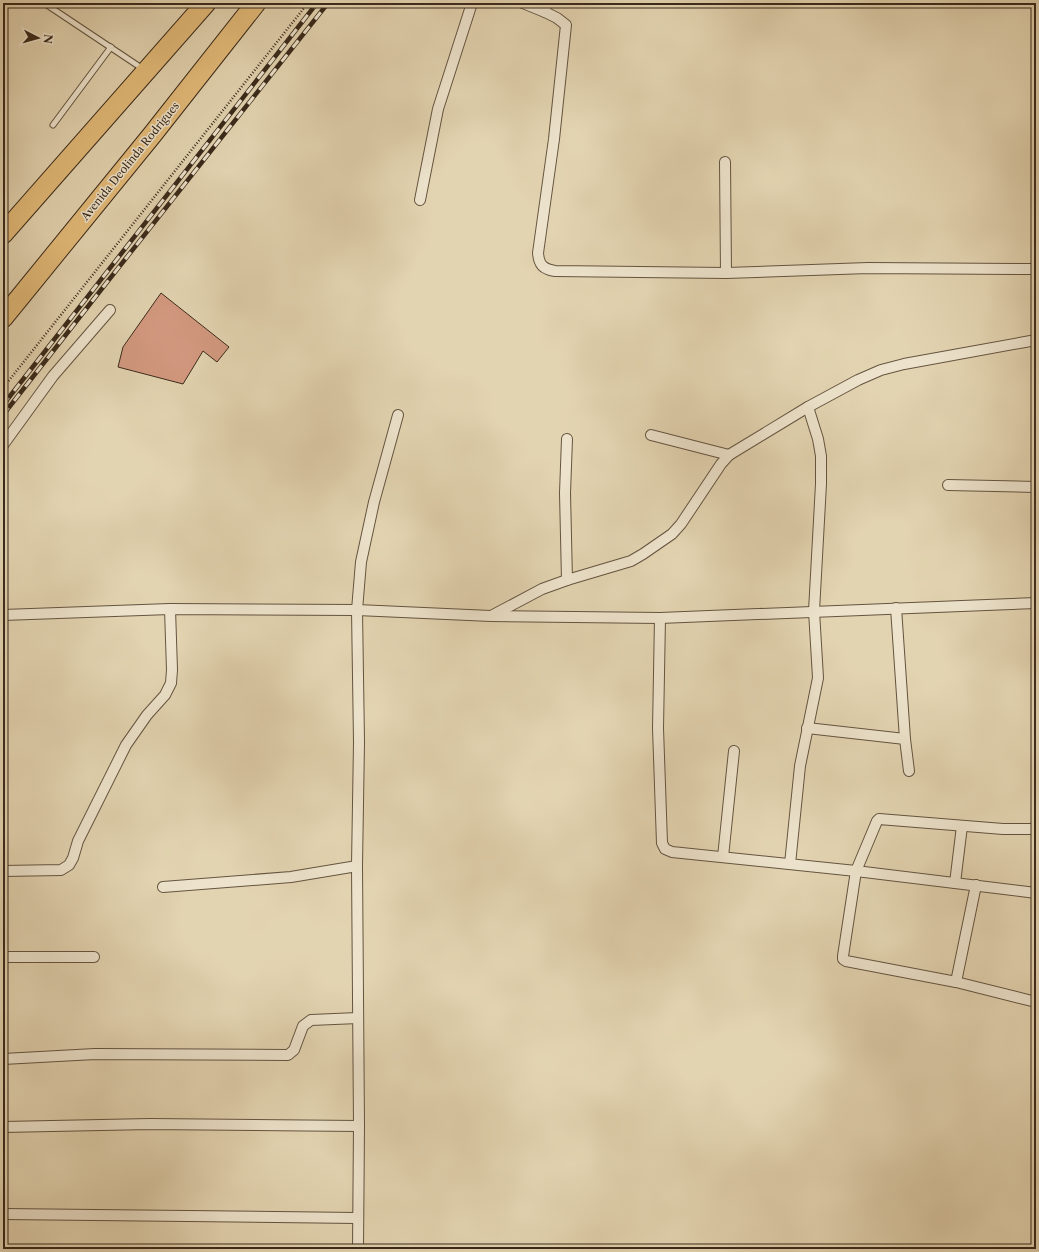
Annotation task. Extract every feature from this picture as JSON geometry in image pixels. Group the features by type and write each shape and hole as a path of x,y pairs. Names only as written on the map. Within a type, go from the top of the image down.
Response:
{"highway":[{"path":"3,234 206,3"},
{"name":"Avenida Deolinda Rodrigues","path":"3,318 152,135 256,3"}],"street":[{"path":"420,200 438,109 472,3"},
{"path":"523,3 546,8 566,25 554,139 538,253 539,262 542,267 547,270 726,274 868,268 1036,269"},
{"path":"724,162 726,274"},
{"path":"3,445 53,376 110,310"},
{"path":"491,616 542,590 567,580 631,561 672,534 681,524 721,464 729,455 808,407 858,380 881,370 904,364 1036,340"},
{"path":"790,864 800,766 818,678 814,611 822,484 821,456 818,439 808,407"},
{"path":"358,1249 359,1126 357,866 359,742 357,610 361,562 374,502 398,415"},
{"path":"651,435 729,455"},
{"path":"567,439 565,494 567,580"},
{"path":"948,485 1036,487"},
{"path":"3,615 170,609 357,610 491,616 660,618 1036,603"},
{"path":"896,608 908,771"},
{"path":"3,871 61,870 69,865 73,858 78,840 126,745 147,715 165,695 171,683 170,609"},
{"path":"660,618 658,728 662,843 665,849 672,852 856,870 1036,893"},
{"path":"807,728 905,739"},
{"path":"723,856 734,752"},
{"path":"1036,829 1004,829 877,820 856,870 843,959 956,982 1036,1002"},
{"path":"955,883 962,826"},
{"path":"163,887 291,877 357,866"},
{"path":"956,982 976,885"},
{"path":"3,957 94,957"},
{"path":"3,1059 95,1054 288,1055 294,1050 303,1026 311,1020 358,1018"},
{"path":"3,1127 150,1124 359,1126"},
{"path":"3,1214 358,1218"}],"lane":[{"path":"44,3 146,71"},
{"path":"53,125 110,47"}],"path":[{"path":"3,388 308,3"}],"building":[{"path":"161,293 229,347 217,362 203,351 183,384 118,367 123,347"}],"railway":[{"path":"3,405 317,3"},
{"path":"3,415 328,3"}]}
